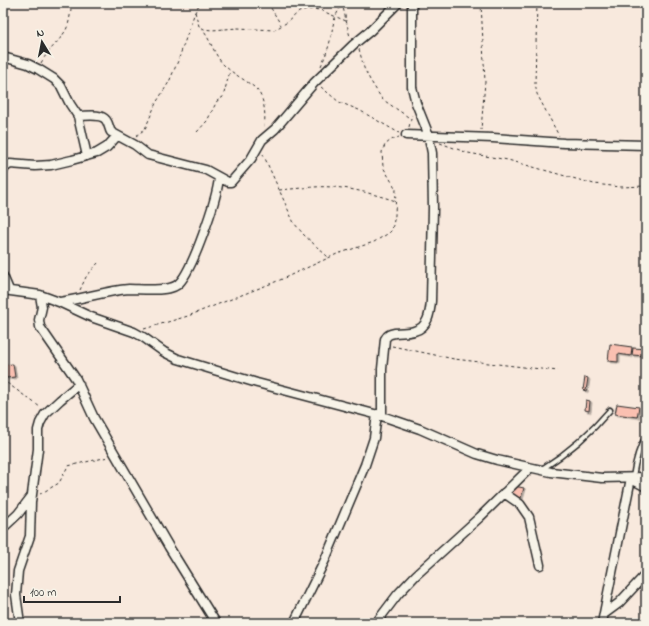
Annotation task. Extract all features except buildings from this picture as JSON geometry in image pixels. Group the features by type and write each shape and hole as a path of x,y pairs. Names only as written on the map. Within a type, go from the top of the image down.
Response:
{"street":[{"path":"78,116 102,117 108,122 111,132 148,155 206,170 230,183 251,159 261,142 275,129 316,81 353,44 370,31 398,3"},
{"path":"294,623 325,560 365,464 374,438 379,415 384,339 389,334 413,332 420,329 426,324 430,314 433,208 432,153 431,136 416,103 411,80 412,3"},
{"path":"3,57 28,64 54,79 61,86 78,116 87,156"},
{"path":"406,135 564,143 646,145"},
{"path":"3,172 3,169 10,164 23,166 50,165 87,156 107,147 117,136"},
{"path":"59,302 128,289 165,289 177,285 196,253 210,214 219,178"},
{"path":"3,276 6,290 40,295 91,317 134,332 164,352 178,359 257,383 379,415 420,429 477,454 540,470 602,478 646,477"},
{"path":"40,295 42,307 39,320 40,327 79,384 88,406 169,547 216,623"},
{"path":"20,623 16,595 18,571 30,536 32,497 38,450 38,430 45,414 79,384"},
{"path":"376,623 398,594 416,575 480,518 530,468"},
{"path":"632,478 646,487"},
{"path":"602,623 632,478"},
{"path":"504,493 520,504 529,516 540,565"},
{"path":"3,528 18,514 32,497"},
{"path":"604,614 619,602 646,574"}],"lane":[{"path":"540,470 584,439 610,410"},
{"path":"632,478 635,462 646,436"}],"path":[{"path":"38,69 47,53 64,34 68,24 72,3"},
{"path":"129,142 145,129 156,103 169,82 195,12 200,3"},
{"path":"268,3 281,26"},
{"path":"480,138 485,82 481,3"},
{"path":"537,3 535,84 537,94 549,119 564,143"},
{"path":"199,26 204,29 212,30 238,28 274,30 299,12 342,4"},
{"path":"342,4 353,44 359,49 367,74 382,99 411,119"},
{"path":"319,70 329,46 335,16 342,4"},
{"path":"312,9 320,10 346,21"},
{"path":"195,12 199,26 205,32 216,55 230,70 256,88 261,98 266,116 261,142 279,190 296,227 329,258"},
{"path":"197,132 207,121 217,101 223,97 230,70"},
{"path":"134,332 188,316 297,274 346,250 374,242 392,230 397,201 396,189 383,167 382,152 385,145 391,140 403,136 359,110 339,102 324,90 316,81"},
{"path":"406,135 416,103"},
{"path":"431,136 444,145 468,154 508,160 594,184 621,187 646,186"},
{"path":"279,190 333,187 368,192 397,201"},
{"path":"74,300 86,276 98,263"},
{"path":"384,344 454,359 558,370"},
{"path":"3,379 7,384 38,405 45,414"},
{"path":"32,497 59,483 68,466 116,454"},
{"path":"3,621 20,623"}]}
